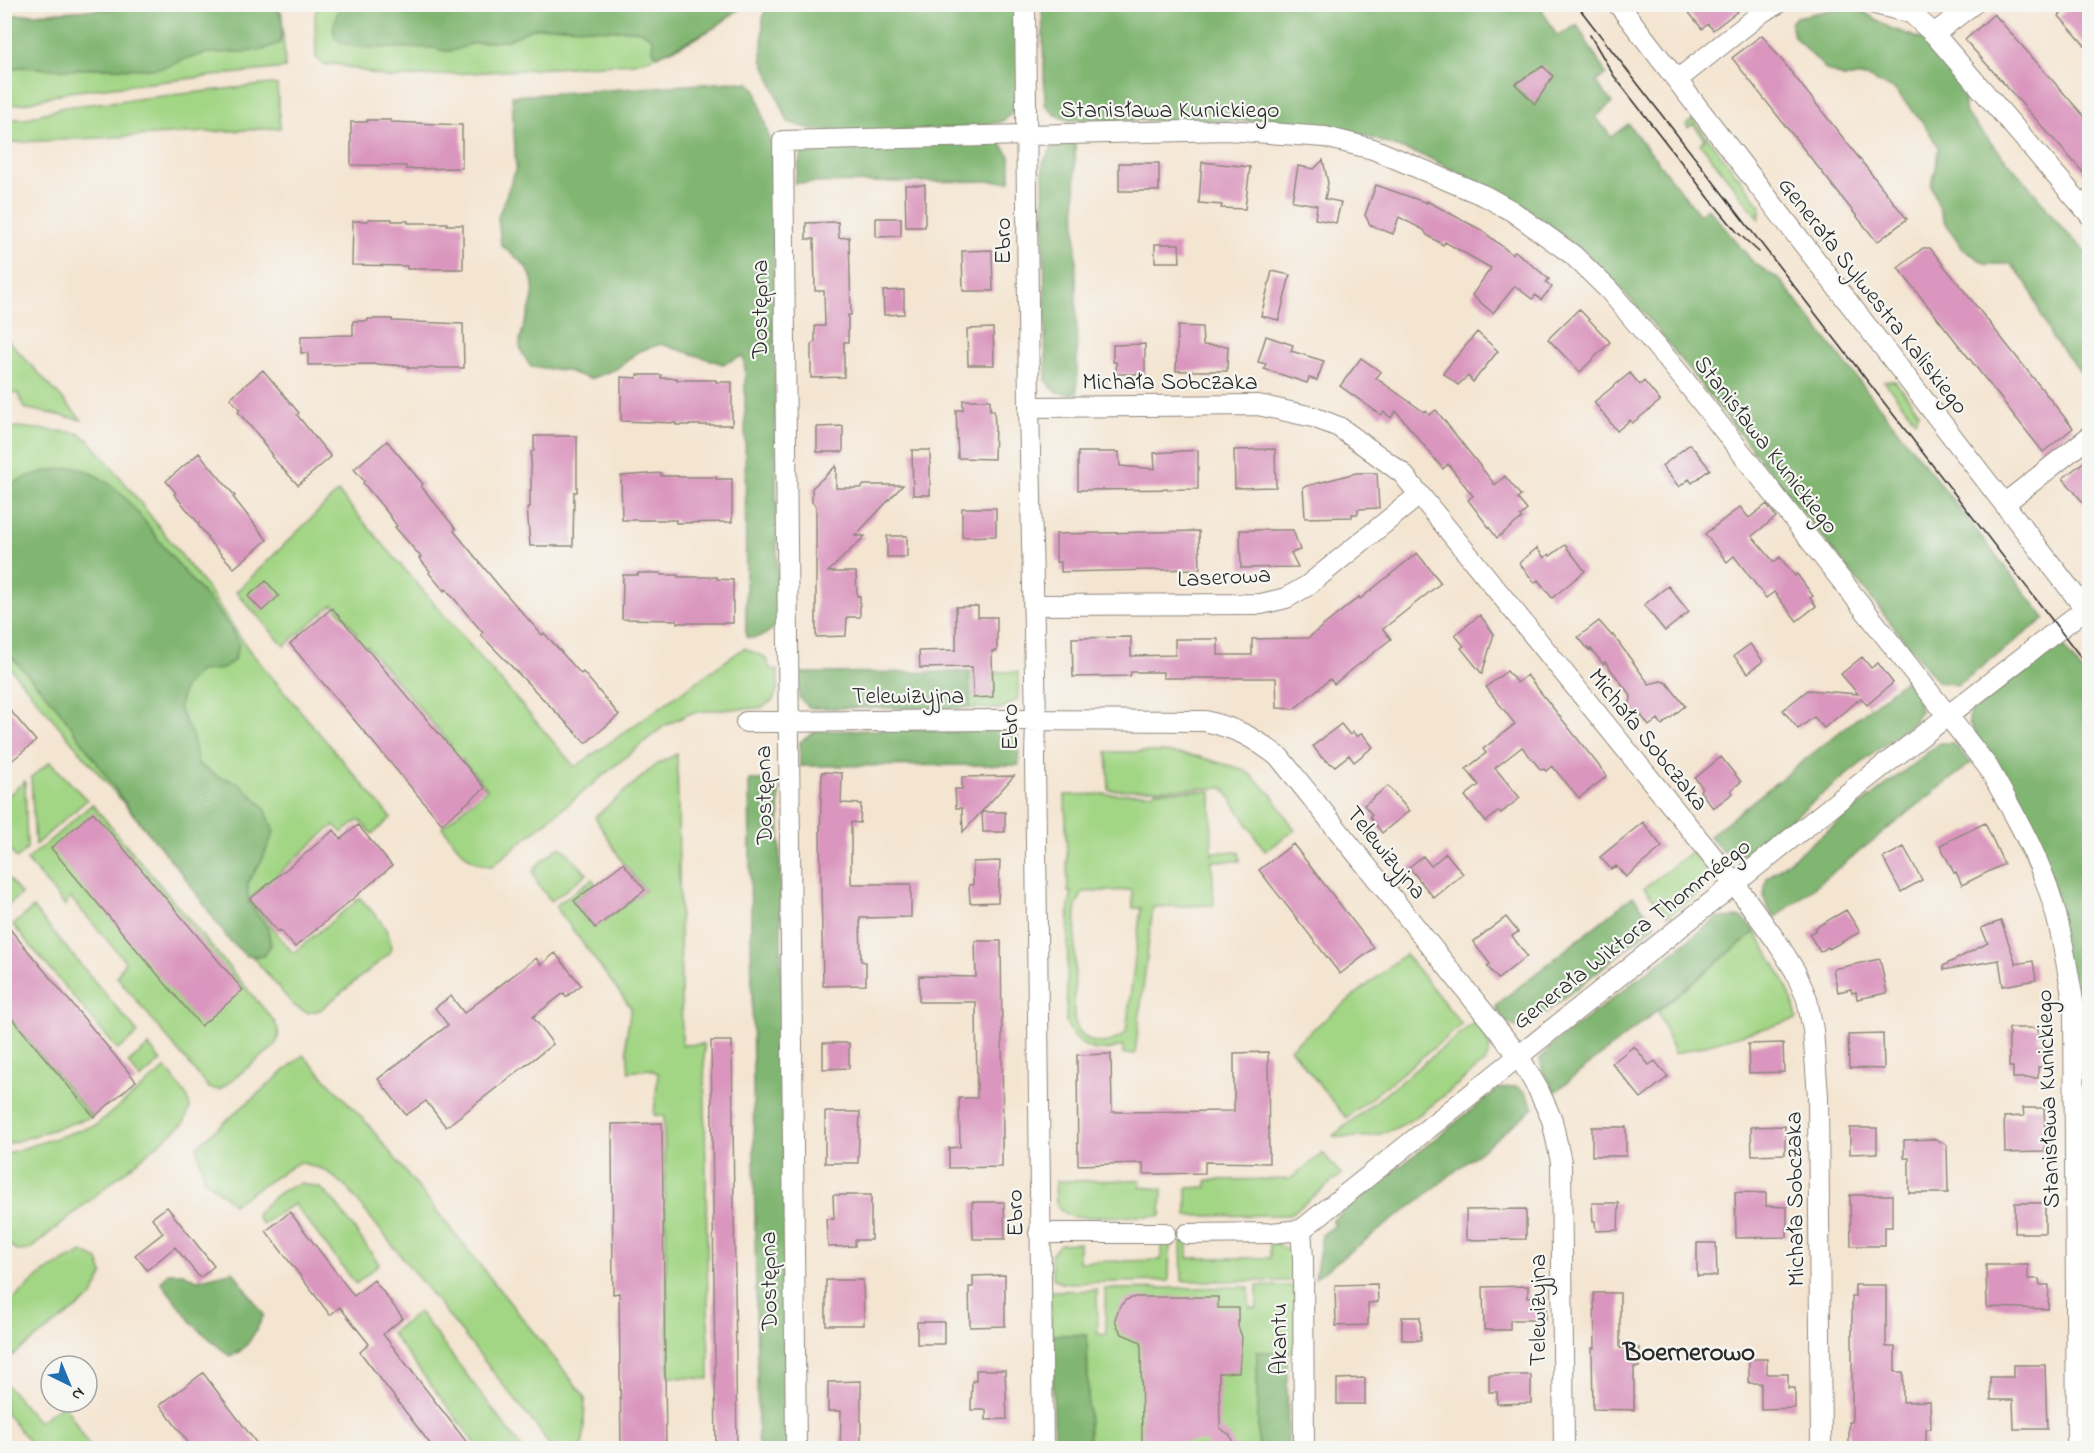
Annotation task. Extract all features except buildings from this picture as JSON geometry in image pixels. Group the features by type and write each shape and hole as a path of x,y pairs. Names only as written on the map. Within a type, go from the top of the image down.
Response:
{"street":[{"name":"Ebro","path":"1025,4 1029,407 1036,720 1039,1233 1043,1449"},
{"name":"Generała Sylwestra Kaliskiego","path":"1618,4 2087,612"},
{"path":"1677,80 1764,11 1777,4"},
{"path":"1875,4 1911,13 1934,34 2090,215"},
{"path":"1934,34 1973,4"},
{"name":"Stanisława Kunickiego","path":"783,141 1226,130 1325,137 1373,149 1464,186 1512,211 1573,255 1609,290 1682,377 1988,767 2021,826 2044,877 2062,939 2074,1018 2077,1449"},
{"name":"Dostępna","path":"783,141 796,1449"},
{"name":"Michała Sobczaka","path":"1029,407 1258,405 1313,417 1339,428 1402,473 1735,884 1795,971 1808,999 1813,1030 1818,1096 1821,1449"},
{"path":"2004,504 2090,436"},
{"name":"Laserowa","path":"1033,605 1261,604 1286,598 1307,586 1419,495"},
{"name":"Generała Wiktora Thomméego","path":"1301,1230 1838,801 1948,715 2087,612"},
{"name":"Telewizyjna","path":"746,722 1205,721 1246,733 1280,758 1518,1055 1538,1089 1552,1120 1561,1162 1563,1449"},
{"path":"1187,1234 1272,1233 1301,1230"},
{"name":"Akantu","path":"1301,1230 1304,1449"},
{"path":"1039,1233 1165,1233"}],"green space":[{"path":"339,4 744,5 714,28 657,56 652,49 653,40 639,31 565,27 537,28 507,40 480,42 450,51 423,47 368,48 355,46 344,44 335,35 334,27"},
{"path":"1539,4 1557,36 1577,25 1606,74 1596,82 1612,103 1596,117 1611,137 1628,124 1699,214 1708,208 1753,262 1781,281 2045,618 1958,685 1938,682 1647,317 1587,254 1518,203 1429,158 1345,129 1261,121 1070,120 1056,115 1045,104 1042,5"},
{"path":"166,5 276,5 282,14 285,68 68,92 5,106 4,16"},
{"path":"166,5 276,5 282,23 280,43 262,50 208,53 166,67 152,69 70,70 21,67 5,71 5,16"},
{"path":"321,5 744,5 719,24 692,40 634,63 390,78 336,64 323,65 316,57 315,15"},
{"path":"770,5 1021,5 1019,108 1001,122 971,127 870,132 813,130 788,122 762,59 763,15"},
{"path":"1840,8 1859,9 1890,28 1924,40 1960,74 1966,114 2035,193 2062,228 2089,255 2089,382 2052,338 2030,288 2011,264 1986,264 1963,249 1944,221 1931,185 1936,169 1938,146 1924,124 1894,89 1867,77 1843,77 1827,70 1794,37 1791,23 1796,17"},
{"path":"734,82 750,83 756,91 772,149 778,624 756,638 746,637 745,369 743,356 723,364 661,344 639,351 616,369 590,379 564,370 531,367 522,352 520,342 533,297 532,279 519,260 501,245 498,217 516,169 512,96"},
{"path":"277,85 280,128 5,143 5,119 25,119 64,107"},
{"path":"1693,119 1761,206 1759,219 1700,143 1705,139 1693,124 1688,128 1686,125"},
{"path":"1000,143 1010,156 1010,181 794,183 801,155 809,146"},
{"path":"1075,143 1077,393 1068,394 1055,391 1046,380 1043,163 1052,148"},
{"path":"5,337 82,420 24,408 18,393 5,394"},
{"path":"1884,381 1895,381 1919,412 1916,421"},
{"path":"17,427 78,433 89,440 207,588 249,650 391,818 372,834 359,820 342,833 334,825 249,899 293,953 360,898 382,923 389,937 390,953 320,1010 308,1013 294,1006 5,662 4,430"},
{"path":"76,467 102,479 124,497 226,621 239,645 234,660 223,669 200,671 184,687 179,708 193,738 198,764 217,776 239,783 265,808 274,832 262,860 248,883 248,902 268,929 271,945 263,956 246,956 228,939 184,876 130,810 58,708 5,650 5,488 39,473"},
{"path":"338,492 575,767 744,648 765,657 770,669 778,670 778,688 773,700 761,708 691,713 664,726 492,866 476,862 458,847 442,827 487,789 462,759 450,768 439,755 451,745 367,646 356,655 347,643 357,633 333,604 284,646 236,592"},
{"path":"2059,641 2089,681 2089,1448 2085,1448 2079,1002 1995,763 1969,723 1969,714 1983,698"},
{"path":"969,672 1018,672 1018,699 1001,709 970,708"},
{"path":"969,672 970,708 810,708 799,698 799,673"},
{"path":"1905,680 1918,696 1920,712 1912,723 1748,853 1736,857 1721,850 1709,836"},
{"path":"1001,728 1018,735 1019,765 800,766 800,742 816,731"},
{"path":"1940,743 1953,743 1971,763 1775,918 1765,900 1764,890 1767,878"},
{"path":"1107,752 1163,752 1196,756 1245,770 1271,794 1295,830 1265,851 1224,788 1109,790"},
{"path":"677,754 682,1045 704,1044 709,1379 668,1377 664,1116 654,1115 658,1073 649,1069 629,1072 626,1037 631,1008 555,906 592,879 596,884 574,901 595,928 645,890 623,863 595,817 657,764"},
{"path":"50,762 87,800 35,845 31,777"},
{"path":"749,780 767,780 779,791 788,1448 758,1448"},
{"path":"25,781 27,849 17,859 5,844 5,798"},
{"path":"1155,791 1211,791 1212,855 1214,852 1239,852 1240,861 1212,860 1214,905 1153,907 1135,1054 1123,1054 1123,1045 1096,1050 1076,1039 1066,1021 1069,905 1072,892 1068,892 1065,795 1154,793","holes":["1132,890 1133,908 1141,908 1126,1032 1110,1041 1095,1042 1082,1034 1074,1018 1076,906 1083,892"]},
{"path":"92,804 276,1025 278,1034 274,1047 219,1090 209,1088 117,977 125,961 70,897 65,906 27,860"},
{"path":"559,847 566,851 587,874 551,901 537,883 533,872 537,865"},
{"path":"1691,852 1703,865 1705,879 1697,894 1668,916 1644,888"},
{"path":"7,877 21,894 5,908 5,879"},
{"path":"1633,896 1656,925 1531,1024 1518,1028 1506,1022 1495,1006"},
{"path":"33,908 138,1033 118,1050 13,925"},
{"path":"1742,917 1755,932 1555,1092 1543,1072 1540,1059 1551,1046 1717,918"},
{"path":"1755,932 1786,984 1797,1019 1674,1054 1658,1011"},
{"path":"1405,954 1462,1025 1346,1118 1290,1048"},
{"path":"5,1012 92,1117 5,1145 5,1108 7,1106 4,1103"},
{"path":"1476,1021 1488,1042 1488,1057 1484,1063 1438,1100 1414,1118 1389,1131 1361,1137 1333,1136"},
{"path":"149,1046 161,1061 140,1079 128,1063"},
{"path":"303,1055 366,1122 585,1397 583,1448 551,1448 540,1431 347,1188 325,1170 299,1162 233,1204 204,1178 197,1146"},
{"path":"166,1068 188,1098 190,1108 184,1123 29,1250 17,1251 4,1240 5,1154 96,1125"},
{"path":"1516,1086 1525,1092 1534,1108 1418,1201 1315,1278 1322,1235 1335,1225 1332,1221 1498,1089"},
{"path":"1323,1153 1341,1175 1292,1213 1287,1215 1187,1216 1187,1188 1207,1187 1207,1180 1290,1179"},
{"path":"1140,1180 1140,1187 1162,1189 1161,1216 1073,1217 1062,1211 1057,1203 1056,1181"},
{"path":"301,1183 320,1188 335,1202 379,1264 356,1284 294,1204 262,1224 256,1215 276,1195"},
{"path":"1170,1240 1169,1281 1061,1283 1053,1278 1051,1255 1060,1244 1079,1243 1079,1262 1161,1260 1161,1241"},
{"path":"1188,1241 1188,1258 1270,1258 1270,1241 1284,1247 1292,1255 1296,1281 1182,1281 1181,1242"},
{"path":"82,1252 98,1260 103,1274 92,1297 5,1361 5,1307 43,1273"},
{"path":"233,1271 264,1315 246,1345 229,1356 193,1324 161,1282 168,1273 183,1273 197,1280"},
{"path":"1257,1286 1295,1286 1295,1352 1257,1353 1258,1448 1089,1448 1087,1335 1051,1335 1050,1291 1097,1290 1098,1334 1106,1335 1105,1289 1249,1287 1249,1308 1257,1308"},
{"path":"419,1312 522,1448 479,1448 391,1333"},
{"path":"1051,1335 1087,1335 1089,1448 1055,1448"},
{"path":"1257,1352 1287,1352 1288,1448 1258,1448"},
{"path":"4,1382 38,1422 50,1414 70,1414 91,1448 34,1448 5,1412"}],"tram line":[{"path":"1576,4 2090,669"},
{"path":"1590,35 1614,76 1709,198 1737,232 1759,252"}],"district":[{"name":"Boernerowo","path":"1689,1351"}]}
